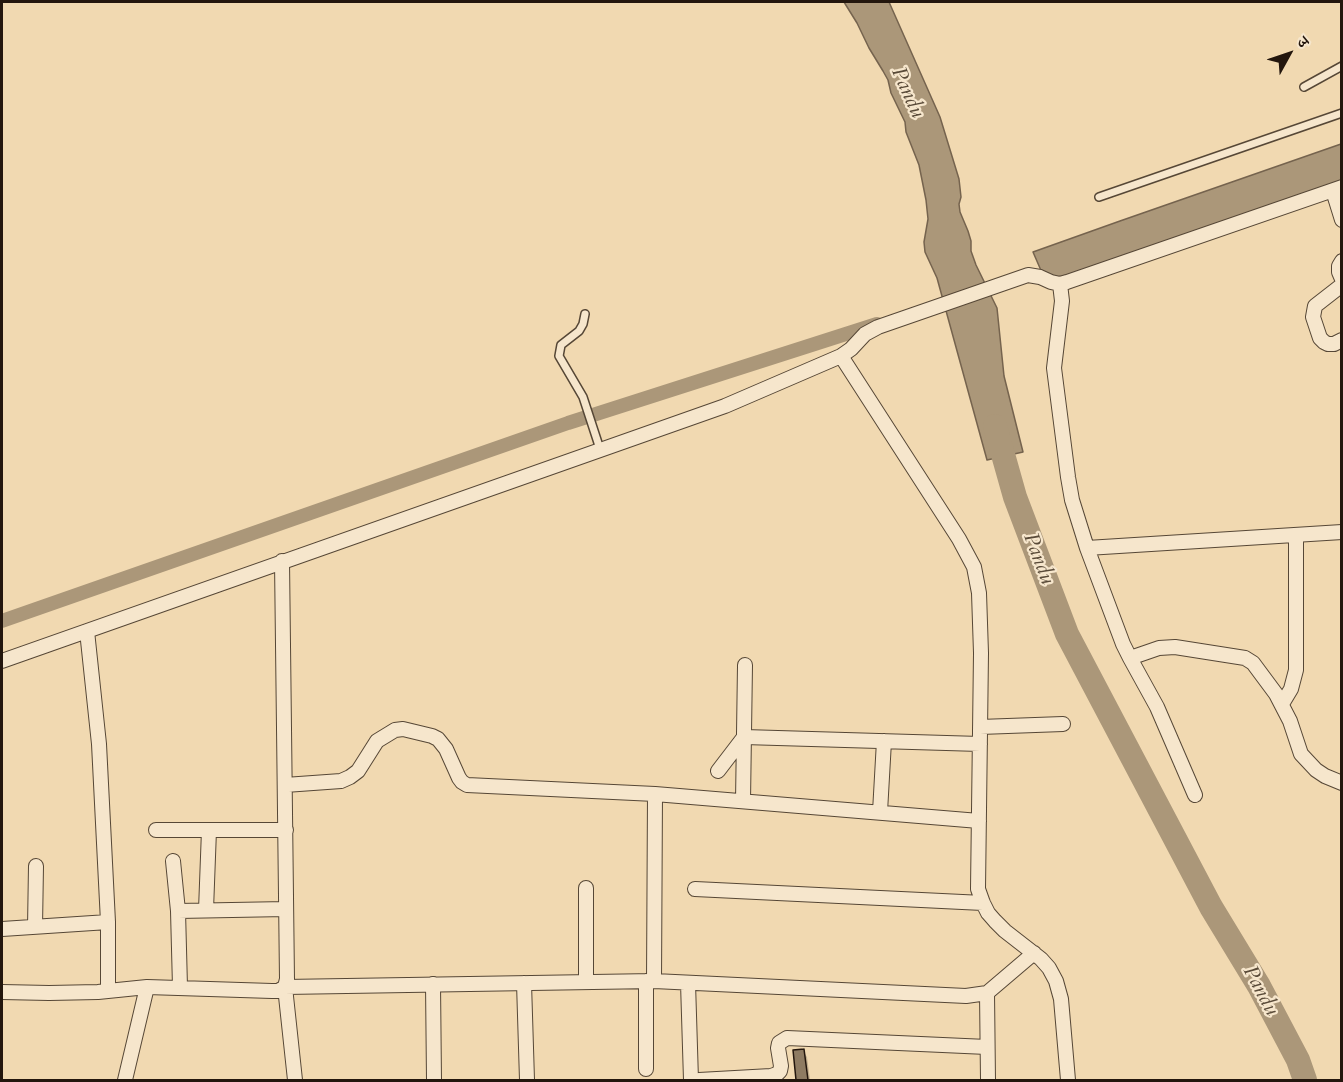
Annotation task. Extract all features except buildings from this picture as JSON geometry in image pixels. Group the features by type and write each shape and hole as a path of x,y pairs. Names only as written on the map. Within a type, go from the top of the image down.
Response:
{"street":[{"path":"2,661 282,561 598,444 725,406 841,356 851,349 864,334 878,327 1014,279 1028,275 1060,284 1337,189 1341,220"},
{"path":"1060,284 1062,301 1054,368 1072,500 1087,548 1123,644 1157,707 1195,795"},
{"path":"1341,285 1315,306 1313,317 1320,338 1324,342 1334,344 1341,340"},
{"path":"841,356 959,539 974,567 979,593 981,653 978,889 988,913 1005,931 1041,959 1056,981 1061,999 1068,1080"},
{"path":"1087,548 1341,532"},
{"path":"1282,704 1296,670 1296,535"},
{"path":"282,561 286,830 287,979 285,987 295,1080"},
{"path":"87,631 99,744 108,922 108,991"},
{"path":"1130,658 1159,648 1175,647 1245,658 1259,670 1282,704 1301,754 1316,770 1341,783"},
{"path":"743,801 746,665"},
{"path":"980,727 1063,724"},
{"path":"285,785 341,781 350,777 358,771 377,741 395,730 403,729 438,739 447,749 459,778 467,785 655,794 979,821"},
{"path":"744,737 980,744"},
{"path":"718,771 744,737"},
{"path":"880,812 884,741"},
{"path":"646,1069 655,794"},
{"path":"156,830 286,830"},
{"path":"206,910 210,830"},
{"path":"173,861 178,911 180,987"},
{"path":"35,927 36,866"},
{"path":"586,888 586,982"},
{"path":"695,890 983,903"},
{"path":"178,911 286,909"},
{"path":"2,928 108,922"},
{"path":"2,992 49,993 180,987 272,992 285,987 650,981 966,996 987,993 1034,953"},
{"path":"524,983 527,1080"},
{"path":"688,983 691,1080"},
{"path":"433,984 434,1080"},
{"path":"125,1080 147,987"},
{"path":"987,993 988,1080"},
{"path":"699,1080 777,1074 781,1066 779,1043 787,1038 987,1047"}],"lane":[{"path":"1304,87 1341,66"},
{"path":"1099,197 1341,113"},
{"path":"585,315 579,331 561,345 559,356 583,397 598,444"}],"water":[{"path":"844,2 889,2 940,117 959,179 960,212 971,241 971,251 997,308 1004,376 1023,452 987,460 937,278 925,252 924,242 928,219 919,165 888,80"},
{"path":"1341,144 1341,181 1137,253 1046,282 1033,252 1120,221"}],"waterway":[{"path":"2,621 568,423 877,324"},
{"name":"Pandu","path":"995,426 1015,497 1067,634 1211,907 1259,986 1298,1060 1305,1080"}]}
